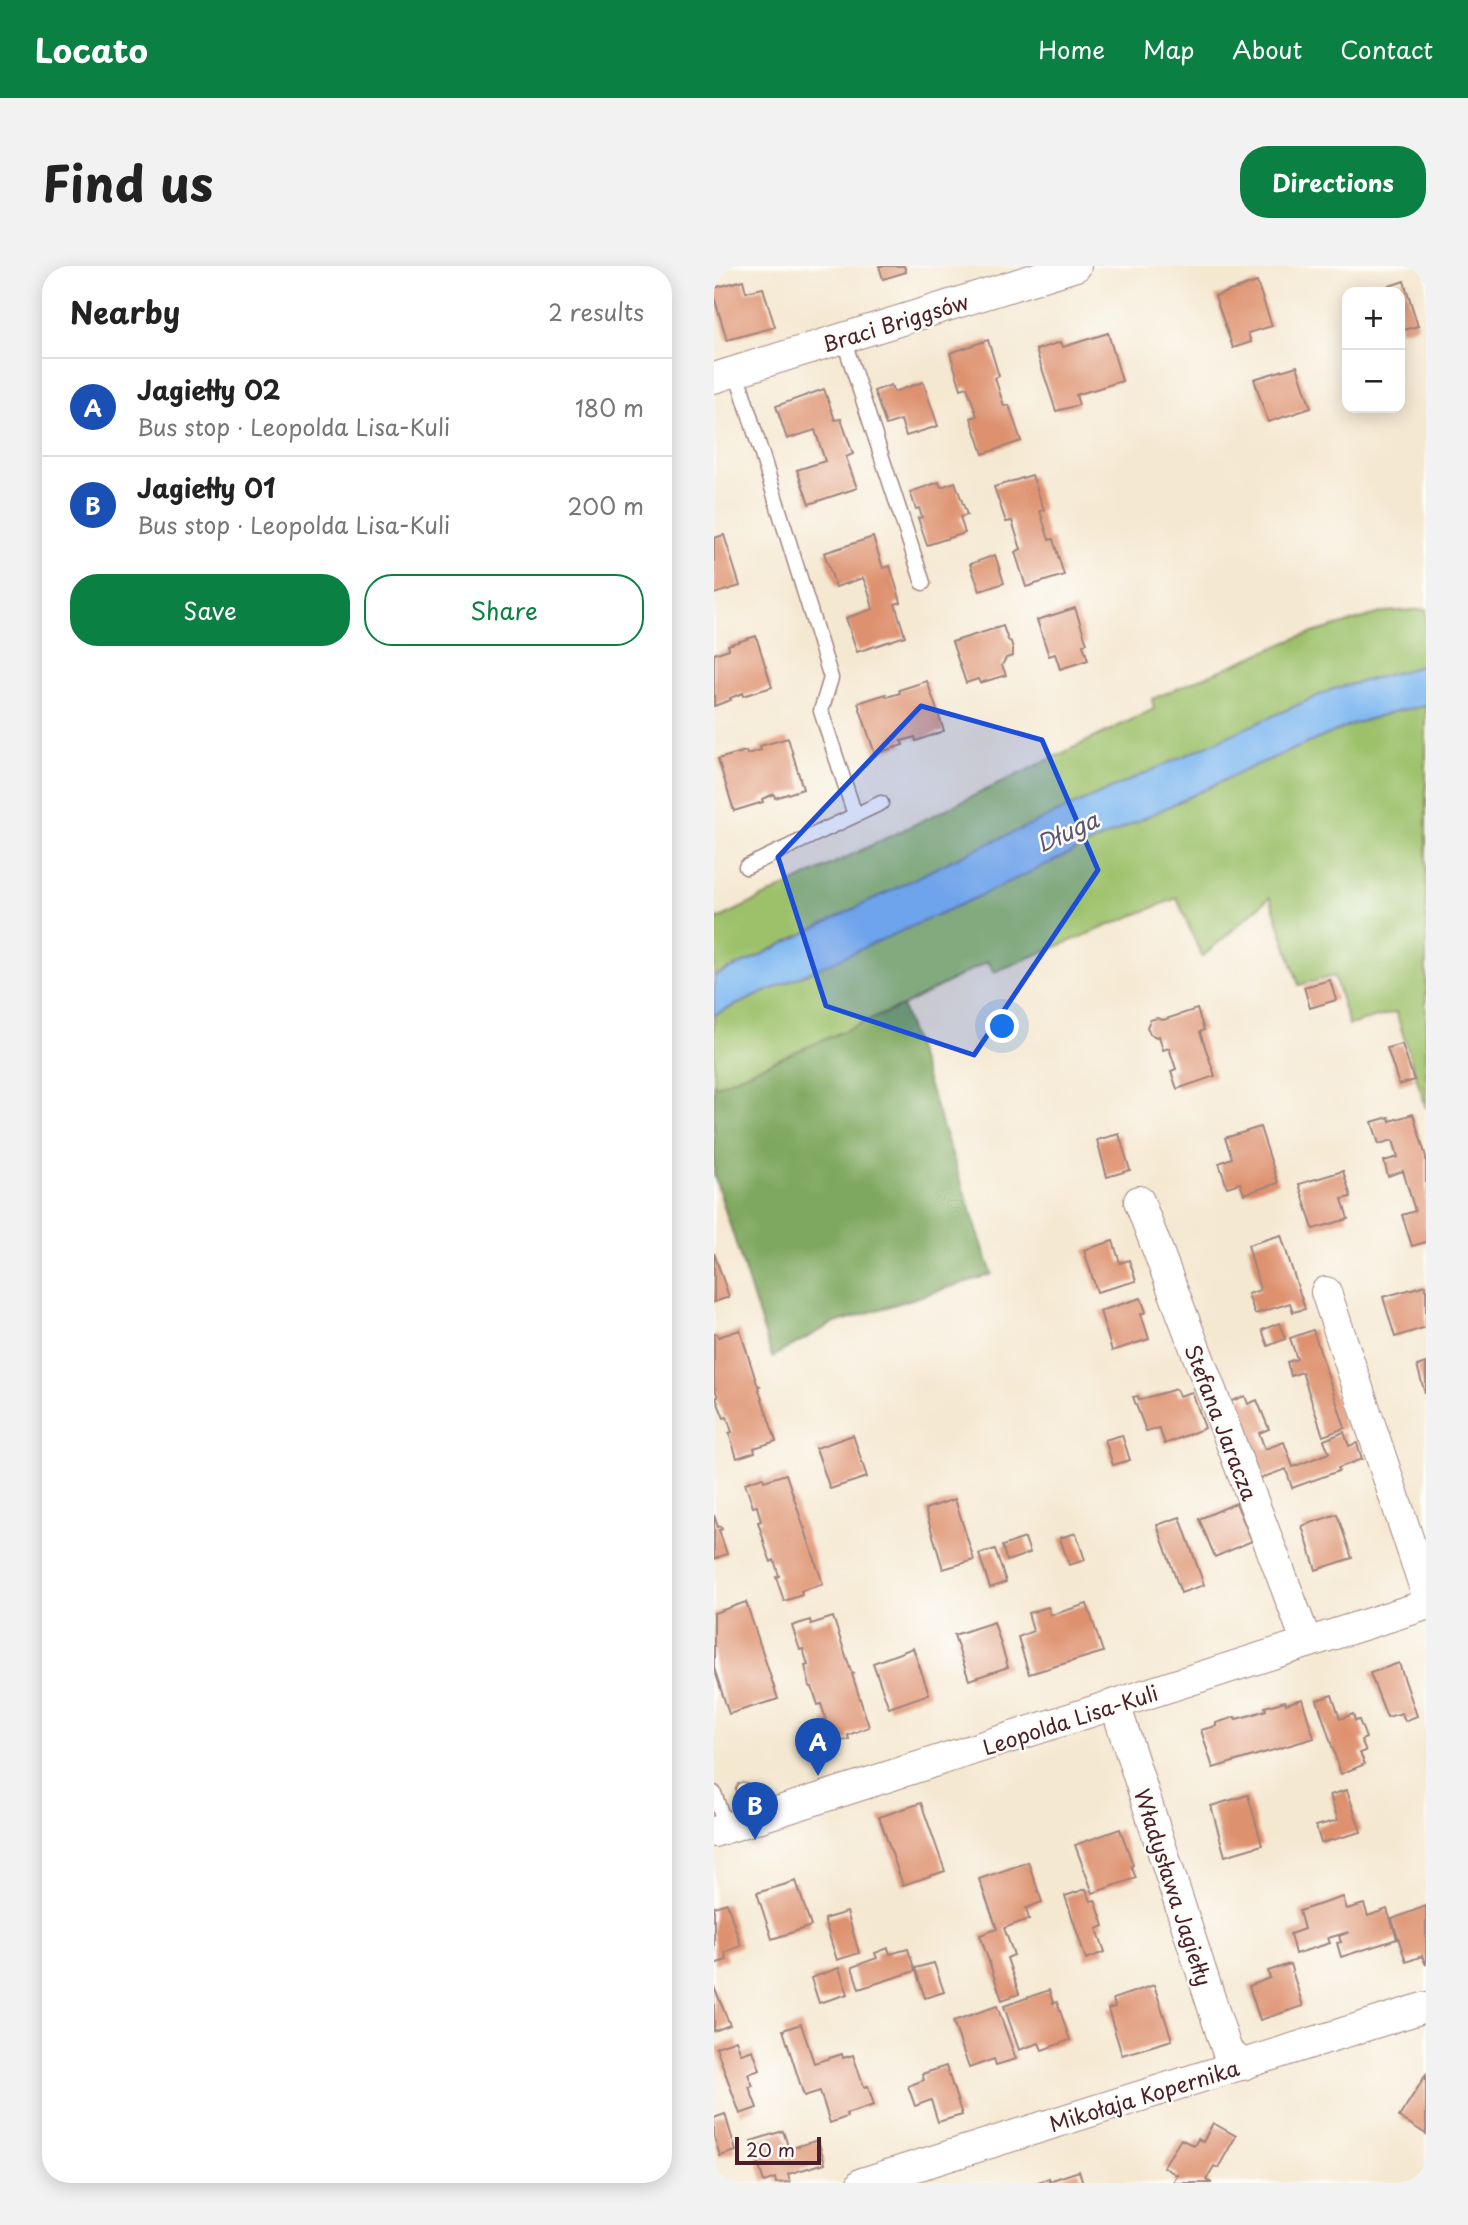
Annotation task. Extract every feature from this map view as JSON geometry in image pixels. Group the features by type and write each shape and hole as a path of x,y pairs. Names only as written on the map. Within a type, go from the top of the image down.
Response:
{"street":[{"name":"Braci Briggsów","path":"725,375 1076,266"},
{"name":"Stefana Jaracza","path":"1139,1201 1307,1643"},
{"path":"1326,1292 1426,1592"},
{"name":"Leopolda Lisa-Kuli","path":"731,1826 1426,1605"},
{"name":"Władysława Jagiełły","path":"1115,1704 1227,2051 1243,2065"},
{"name":"Mikołaja Kopernika","path":"862,2183 900,2177 1426,2007"}],"lane":[{"path":"843,338 923,583"},
{"path":"725,375 831,678 821,711 855,815"},
{"path":"746,867 881,803"},
{"path":"731,1826 743,1790"},
{"path":"714,1793 731,1826"}],"highlighted area":[{"path":"921,706 1042,740 1098,870 974,1055 826,1006 778,857"}],"green space":[{"path":"1426,609 1426,1108 1396,1012 1349,1025 1334,976 1299,985 1270,897 1202,957 1177,898 994,972 988,961 902,1006 714,1087 714,921 1154,709 1152,699 1299,637 1384,612"},
{"path":"902,1006 992,1274 832,1324 772,1357 714,1175 714,1087"}],"water":[{"name":"Długa","path":"1426,666 1426,706 1353,724 1252,767 984,894 714,1015 714,976 952,860 1333,689"}],"building":[{"path":"879,266 904,266 906,272 883,279"},
{"path":"743,280 746,292 763,288 775,327 727,340 714,297 714,288"},
{"path":"1404,281 1418,326 1405,330 1405,287 1387,287"},
{"path":"1257,282 1272,326 1248,333 1251,342 1233,348 1215,296"},
{"path":"1108,333 1122,381 1076,395 1079,405 1056,411 1036,350 1061,342 1063,347"},
{"path":"988,340 999,376 995,378 1004,406 1009,405 1021,441 983,454 971,418 977,416 967,387 961,389 950,353"},
{"path":"1297,366 1311,408 1268,422 1254,379"},
{"path":"923,382 938,426 906,436 901,420 886,425 874,391 891,385 894,392"},
{"path":"824,389 835,420 841,419 853,454 846,457 857,488 809,504 797,470 825,461 815,430 787,439 776,406"},
{"path":"1032,475 1044,510 1040,511 1049,540 1053,539 1064,575 1026,587 1015,552 1021,549 1012,521 1006,522 994,487"},
{"path":"939,482 941,487 955,482 967,515 960,517 965,533 927,545 918,518 922,517 910,492"},
{"path":"724,535 740,586 714,594 714,538"},
{"path":"873,537 883,568 890,566 901,602 895,604 905,636 857,652 846,618 873,609 869,593 863,578 836,587 824,553"},
{"path":"995,555 1004,583 980,591 970,564"},
{"path":"1075,608 1087,643 1083,645 1088,660 1060,669 1055,654 1049,656 1037,620"},
{"path":"1003,626 1013,649 1013,656 1006,658 1002,665 1006,675 980,683 978,679 966,683 952,642"},
{"path":"756,636 772,687 743,696 743,693 714,706 714,654 729,649 728,645"},
{"path":"927,681 944,731 916,741 915,737 901,741 903,745 875,754 858,703 886,694 887,697 900,693 899,690"},
{"path":"788,738 803,789 775,798 774,794 762,799 763,802 734,811 718,759 761,750 760,746"},
{"path":"1330,980 1336,1000 1310,1008 1304,987"},
{"path":"1197,1009 1204,1030 1200,1032 1215,1076 1177,1089 1171,1071 1176,1069 1169,1048 1163,1050 1159,1036 1150,1034 1147,1027 1150,1020 1163,1020"},
{"path":"1402,1044 1414,1080 1399,1085 1387,1048"},
{"path":"1413,1114 1426,1157 1426,1242 1412,1246 1402,1215 1415,1211 1403,1171 1388,1176 1384,1161 1398,1157 1393,1140 1379,1144 1372,1122 1389,1117 1390,1121"},
{"path":"1260,1127 1278,1183 1244,1194 1240,1183 1227,1187 1219,1163 1232,1158 1225,1138"},
{"path":"1119,1134 1130,1170 1107,1177 1097,1140"},
{"path":"1343,1171 1351,1197 1342,1199 1348,1219 1313,1229 1299,1184"},
{"path":"1281,1235 1305,1309 1293,1312 1290,1303 1255,1314 1248,1294 1260,1290 1248,1245"},
{"path":"1113,1241 1120,1263 1129,1260 1136,1281 1097,1292 1084,1250"},
{"path":"714,1253 729,1297 714,1302"},
{"path":"1426,1285 1426,1327 1395,1337 1383,1297"},
{"path":"1141,1298 1146,1312 1141,1314 1149,1339 1112,1351 1100,1311"},
{"path":"1279,1323 1285,1339 1268,1346 1262,1330"},
{"path":"740,1330 776,1441 754,1448 755,1452 737,1458 727,1417 724,1418 716,1398 714,1334 718,1337"},
{"path":"1313,1330 1345,1428 1323,1436 1302,1372 1291,1376 1287,1362 1297,1359 1290,1338"},
{"path":"1426,1363 1426,1393 1425,1393 1417,1366"},
{"path":"1176,1389 1179,1396 1192,1392 1205,1428 1165,1444 1159,1428 1146,1431 1133,1397 1138,1396 1139,1400"},
{"path":"1245,1396 1248,1404 1257,1400 1269,1429 1259,1433 1265,1449 1284,1442 1293,1467 1329,1453 1324,1440 1344,1432 1349,1446 1357,1443 1362,1459 1338,1468 1339,1471 1292,1488 1286,1469 1253,1481 1226,1403"},
{"path":"853,1435 867,1477 830,1489 816,1448"},
{"path":"1122,1435 1130,1460 1113,1465 1105,1440"},
{"path":"786,1474 823,1584 801,1591 802,1595 784,1601 774,1560 771,1562 763,1541 757,1506 753,1507 745,1483 763,1477 764,1481"},
{"path":"955,1499 974,1560 943,1569 925,1509"},
{"path":"1236,1503 1252,1541 1215,1557 1199,1519"},
{"path":"1337,1514 1352,1558 1316,1570 1302,1526"},
{"path":"714,1515 718,1527 721,1526 722,1529 719,1530 727,1554 714,1559"},
{"path":"1180,1517 1204,1585 1181,1593 1157,1525"},
{"path":"1076,1533 1085,1560 1069,1565 1060,1538"},
{"path":"1025,1538 1030,1553 1007,1561 1002,1546"},
{"path":"995,1549 1006,1582 990,1588 979,1554"},
{"path":"746,1602 778,1699 729,1714 714,1668 714,1613"},
{"path":"1087,1604 1103,1652 1029,1674 1018,1637 1033,1631 1028,1613 1048,1607 1051,1615"},
{"path":"833,1617 851,1671 854,1673 852,1674 869,1727 848,1735 849,1739 831,1744 821,1704 818,1705 810,1687 803,1649 800,1650 792,1626 810,1620 811,1624"},
{"path":"994,1622 1008,1667 969,1680 954,1635"},
{"path":"913,1648 929,1694 889,1708 873,1663"},
{"path":"1399,1663 1417,1716 1405,1721 1402,1713 1387,1717 1370,1673"},
{"path":"1332,1695 1340,1719 1353,1714 1355,1721 1359,1720 1366,1738 1361,1740 1366,1751 1360,1753 1365,1764 1341,1774 1317,1700"},
{"path":"1302,1699 1314,1738 1213,1768 1201,1730 1235,1717 1236,1719 1266,1710 1265,1707"},
{"path":"1347,1790 1361,1832 1321,1843 1316,1826 1338,1820 1330,1795"},
{"path":"1248,1795 1262,1845 1225,1856 1211,1806"},
{"path":"921,1803 945,1871 903,1885 879,1817"},
{"path":"1120,1829 1136,1878 1093,1893 1075,1845"},
{"path":"1028,1862 1042,1902 1026,1908 1029,1919 1004,1928 1014,1955 1007,1958 1019,1994 1002,2000 980,1935 997,1929 979,1879"},
{"path":"796,1881 811,1926 772,1939 757,1893"},
{"path":"1086,1889 1091,1901 1095,1900 1104,1926 1097,1929 1105,1952 1086,1959 1065,1896"},
{"path":"1343,1897 1347,1909 1364,1904 1368,1916 1387,1909 1397,1939 1341,1957 1337,1943 1341,1942 1339,1936 1349,1932 1328,1938 1330,1943 1295,1954 1290,1934 1304,1929 1299,1911"},
{"path":"727,1903 741,1946 725,1952 727,1960 714,1964 714,1907"},
{"path":"1426,1906 1426,1965 1422,1956 1406,1962 1392,1919"},
{"path":"847,1912 859,1953 837,1960 824,1919"},
{"path":"888,1948 890,1954 908,1949 915,1971 859,1989 852,1967 877,1958 875,1953"},
{"path":"934,1963 944,1992 925,1998 915,1968"},
{"path":"1290,1964 1303,2006 1260,2020 1249,1986 1270,1978 1268,1971"},
{"path":"839,1968 848,1994 819,2003 811,1978"},
{"path":"1154,1985 1172,2040 1122,2055 1108,2009 1115,2007 1113,1999"},
{"path":"714,1987 730,2025 714,2031"},
{"path":"1049,1990 1053,2003 1057,2002 1070,2040 1042,2050 1039,2043 1019,2050 1004,2006"},
{"path":"997,2006 1016,2059 996,2065 994,2059 969,2068 953,2021"},
{"path":"801,2024 814,2063 842,2054 843,2058 853,2055 864,2087 868,2086 874,2105 846,2114 847,2117 830,2123 820,2091 804,2096 783,2030"},
{"path":"736,2040 741,2054 753,2050 760,2070 748,2074 753,2086 749,2087 757,2108 740,2114 716,2047"},
{"path":"946,2066 962,2115 938,2122 931,2100 915,2106 908,2086 924,2080 922,2074"},
{"path":"1426,2075 1426,2134 1399,2117"},
{"path":"725,2114 736,2151 720,2156 714,2136 714,2118"},
{"path":"1213,2123 1236,2136 1218,2168 1214,2166 1206,2180 1212,2183 1173,2183 1177,2175 1163,2167 1181,2139 1194,2146 1198,2139 1203,2142"},
{"path":"783,2131 789,2149 818,2140 825,2163 788,2174 790,2182 776,2183 775,2178 764,2182 751,2141"},
{"path":"1079,2171 1083,2183 1036,2183 1049,2178 1049,2181"}],"place":[{"name":"Jagiełły 02","path":"818,1776"},
{"name":"Jagiełły 01","path":"755,1840"}]}
